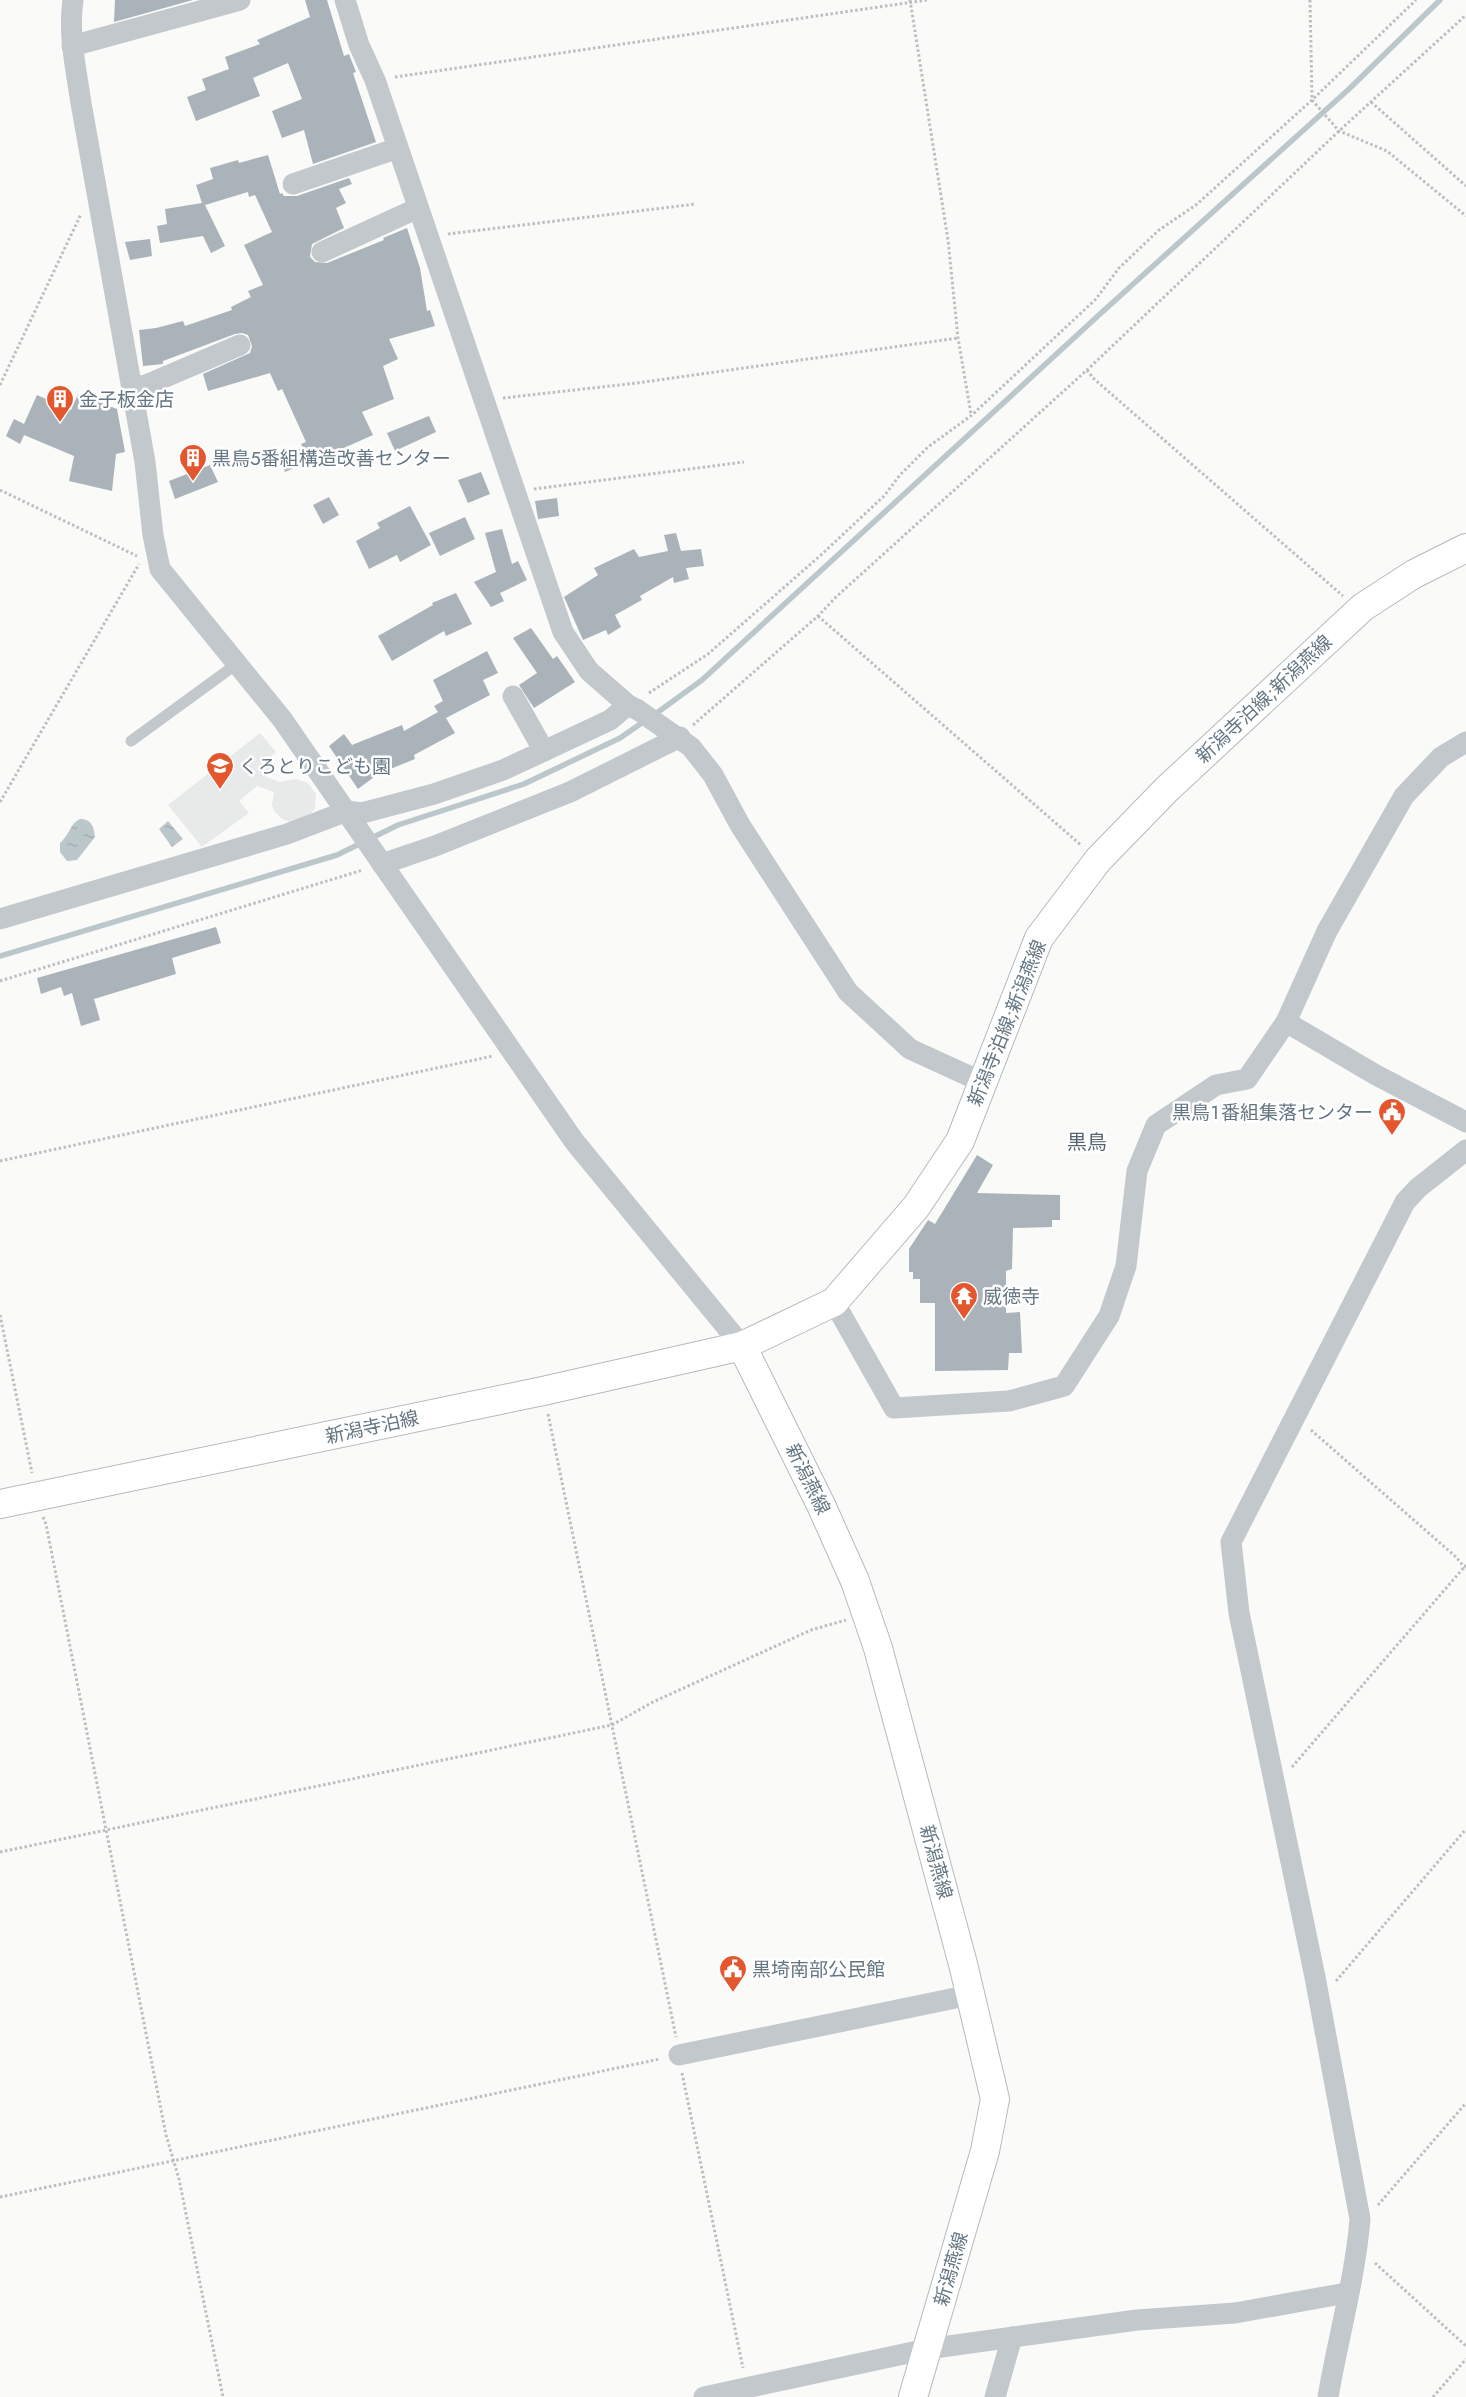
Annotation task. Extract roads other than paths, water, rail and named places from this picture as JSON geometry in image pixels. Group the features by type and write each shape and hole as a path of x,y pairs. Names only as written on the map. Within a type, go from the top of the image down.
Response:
{"main road":[{"name":"新潟寺泊線;新潟燕線","path":"742,1346 834,1302 916,1207 960,1141 1039,938 1098,860 1167,789 1362,607 1414,574 1466,548"},
{"name":"新潟寺泊線","path":"0,1504 543,1391 742,1346"},
{"name":"新潟燕線","path":"742,1346 821,1505 855,1581 878,1648 970,1995 995,2099 986,2151 913,2397"}],"street":[{"path":"73,0 71,14 72,46 145,462 156,556 160,569 282,719 351,816 574,1141 742,1346"},
{"path":"72,46 240,0"},
{"path":"345,0 359,45 375,80 482,400 563,632 589,671 633,707 691,747 713,775 740,825 848,992 910,1048 982,1082"},
{"path":"293,184 398,148"},
{"path":"322,252 418,208"},
{"path":"132,385 144,386 240,345"},
{"path":"513,696 544,751"},
{"path":"0,919 287,834 434,794 503,770 610,720 633,707"},
{"path":"380,860 435,846 570,792 673,733"},
{"path":"834,1302 894,1408 1009,1401 1064,1386 1109,1316 1126,1266 1137,1171 1156,1125 1216,1085 1247,1079 1286,1022 1327,931 1404,796 1441,757 1466,742"},
{"path":"1286,1022 1376,1075 1466,1122"},
{"path":"1328,2397 1357,2254 1360,2220 1319,2000 1239,1613 1231,1542 1405,1202 1418,1188 1466,1150"},
{"path":"679,2055 970,1995"},
{"path":"704,2397 927,2349 1137,2320 1236,2313 1341,2294 1349,2290"},
{"path":"995,2397 1012,2337"}],"lane":[{"path":"131,741 238,663"}],"water":[{"path":"80,819 90,822 95,837 77,860 67,861 60,852 60,843 74,823"},
{"path":"168,821 183,839 172,847 159,829"}],"waterway":[{"path":"654,715 702,680 1100,314 1349,89 1440,0"},
{"path":"0,956 337,855 398,825 524,784 620,738 646,720"}],"place":[{"name":"金子板金店","path":"60,423"},
{"name":"黒鳥5番組構造改善センター","path":"193,482"},
{"name":"くろとりこども園","path":"220,790"},
{"name":"黒鳥１番組集落センター","path":"1392,1136"},
{"name":"威徳寺","path":"964,1320"},
{"name":"黒埼南部公民館","path":"733,1993"}],"district":[{"name":"黒鳥","path":"1087,1142"}]}
